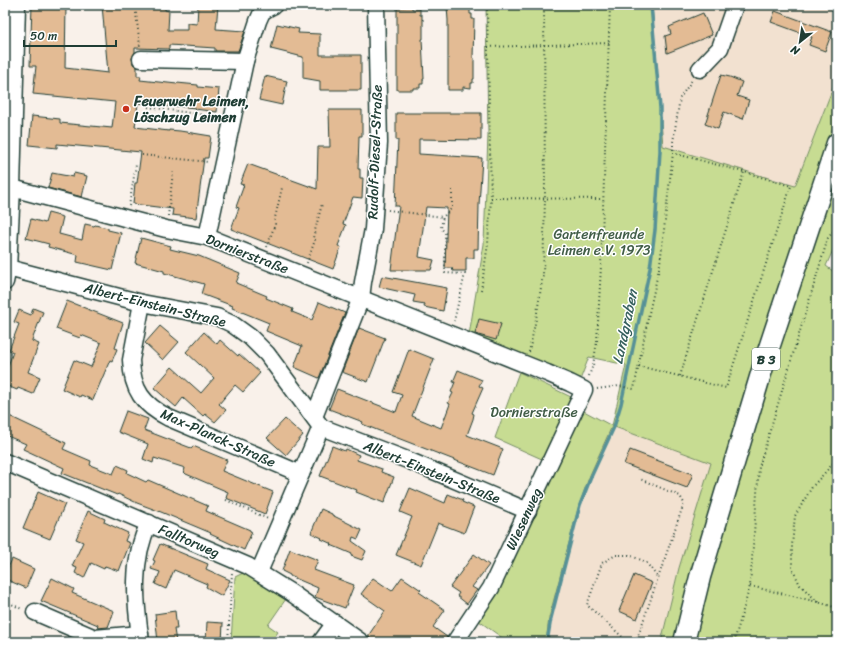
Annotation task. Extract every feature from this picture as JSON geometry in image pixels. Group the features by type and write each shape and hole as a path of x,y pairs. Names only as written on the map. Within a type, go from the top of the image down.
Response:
{"main road":[{"name":"B 3","path":"684,642 700,576 766,357 837,143"}],"street":[{"path":"6,275 17,190 10,58 17,5"},
{"path":"207,237 234,120 245,61 262,12 274,5"},
{"name":"Rudolf-Diesel-Straße","path":"259,572 301,474 317,422 362,298 362,282 373,229 379,143 376,5"},
{"path":"700,69 720,48 735,5"},
{"path":"141,59 245,61"},
{"name":"Dornierstraße","path":"17,190 166,229 207,237 362,298 584,390"},
{"name":"Albert-Einstein-Straße","path":"6,275 217,317 232,324 250,337 267,354 317,422 528,511"},
{"name":"Max-Planck-Straße","path":"142,303 132,360 132,369 134,382 144,401 151,408 169,418 301,474"},
{"name":"Wiesenweg","path":"455,642 491,588 584,390"},
{"name":"Falltorweg","path":"5,462 259,572 361,642"},
{"path":"34,612 95,638 140,638 136,595 137,563 143,536 149,524"},
{"path":"321,642 335,623"}],"path":[{"path":"135,5 141,59"},
{"path":"481,290 488,244 491,198 487,5"},
{"path":"526,365 536,319 543,275 545,198 544,5"},
{"path":"610,5 597,342 593,365 584,390 619,386 634,389 660,264 673,153 672,142 680,98 700,69"},
{"path":"488,47 609,43"},
{"path":"148,107 234,120"},
{"path":"639,366 726,388 791,186 673,153"},
{"path":"142,155 224,163"},
{"path":"127,219 136,165"},
{"path":"166,229 173,172"},
{"path":"680,376 744,172"},
{"path":"263,259 275,224 274,222 282,188"},
{"path":"451,335 465,274 445,273 445,233 441,228 443,217 452,208 452,190"},
{"path":"491,198 603,199"},
{"path":"302,275 315,240 313,238 322,204"},
{"path":"374,208 443,217"},
{"path":"734,642 750,586 759,467 828,238 837,227"},
{"path":"818,602 800,585 792,568 792,545 795,516 812,487 837,459"},
{"path":"636,642 684,503 680,496 640,480"},
{"path":"226,500 280,524"},
{"path":"628,642 587,605 602,563 616,555 629,556 646,562 658,578"},
{"path":"228,642 233,560"},
{"path":"750,586 837,608"},
{"path":"5,601 34,612"}],"shaded area":[{"path":"652,5 837,5 837,77 795,186 663,146"},
{"path":"612,426 712,463 679,568 661,642 546,642 549,618 579,505 590,475"}],"green space":[{"name":"Gartenfreunde Leimen e.V. 1973","path":"486,5 652,5 663,146 795,186 837,77 837,115 809,198 676,642 661,642 679,568 711,463 612,426 626,365 589,357 580,380 469,335 484,244 488,135"},
{"path":"837,169 837,241 826,266 837,274 837,642 692,642 758,407"},
{"name":"Dornierstraße","path":"519,372 571,397 544,460 495,438"},
{"path":"582,410 612,426 590,475 579,505 549,618 546,642 508,642 479,621"},
{"path":"247,571 288,596 268,625 278,632 271,642 231,642 235,577"}],"building":[{"path":"32,5 66,5 65,68 108,73 102,5 165,5 165,10 169,11 168,30 187,30 187,23 197,24 198,5 218,5 216,29 245,31 238,51 215,51 215,48 169,45 169,49 135,48 132,58 133,64 137,67 137,76 141,76 140,80 198,85 198,87 219,89 217,112 195,109 196,108 138,103 135,127 180,131 211,136 208,158 204,158 196,218 172,215 173,209 133,204 135,183 137,183 141,152 57,144 57,148 29,145 32,116 60,119 60,123 112,128 115,102 33,94 36,66 30,66"},
{"path":"412,7 412,9 420,9 420,15 422,15 422,20 423,19 422,39 424,79 423,84 420,84 420,88 413,88 413,90 397,90 397,8"},
{"path":"447,7 463,7 463,9 470,9 472,19 474,19 474,79 473,83 471,83 471,88 463,87 463,90 448,90"},
{"path":"775,11 832,32 825,51 809,45 812,37 771,22"},
{"path":"703,13 712,35 667,53 665,36 671,34 669,27"},
{"path":"277,24 299,29 298,33 320,34 320,55 361,55 361,90 320,90 320,81 303,78 303,57 271,49"},
{"path":"721,75 742,82 737,96 749,100 743,119 724,112 718,129 705,124"},
{"path":"265,76 287,81 282,105 259,100"},
{"path":"329,110 362,110 362,136 359,136 358,169 360,169 360,178 363,178 362,198 353,197 343,224 346,225 338,246 341,247 333,269 231,229 239,208 236,207 244,185 240,184 248,164 317,189 318,147 330,147"},
{"path":"396,113 481,113 481,140 419,139 419,154 482,158 478,249 474,249 474,258 466,258 466,271 453,271 452,268 445,268 447,208 426,207 419,257 434,260 431,270 391,270 399,206 395,206 398,140 396,140"},
{"path":"52,173 73,177 74,173 87,176 82,197 48,188"},
{"path":"48,213 63,217 59,234 82,240 85,224 108,228 108,230 121,233 112,270 77,262 78,255 48,247 49,244 26,238 31,219 45,223"},
{"path":"141,238 171,246 170,249 199,256 240,273 236,283 267,296 266,298 293,309 292,312 312,320 319,302 345,313 319,378 294,367 302,346 266,331 269,323 232,308 233,306 201,294 204,284 135,263"},
{"path":"382,276 447,288 443,311 424,307 425,304 413,302 415,295 379,287"},
{"path":"67,301 123,323 115,348 117,349 112,361 110,360 93,400 81,395 80,397 62,389 74,360 91,367 101,343 81,335 80,338 56,329"},
{"path":"33,308 43,312 32,340 39,344 28,372 40,377 33,394 5,385 5,374 13,352 9,350 19,324 14,322 19,310 31,315"},
{"path":"479,319 501,324 496,340 475,334"},
{"path":"160,326 179,342 163,360 145,343"},
{"path":"359,328 385,338 368,382 342,372"},
{"path":"204,332 217,344 220,340 238,356 239,354 260,373 243,392 235,385 219,404 226,410 215,422 205,414 203,416 183,398 176,407 154,388 172,367 201,393 214,378 186,352"},
{"path":"409,349 434,359 412,416 441,428 450,404 448,403 453,393 451,392 455,382 453,382 458,370 482,380 479,386 483,388 472,413 474,414 473,419 467,435 503,449 493,475 362,424 363,422 329,409 337,389 396,412 402,395 393,392"},
{"path":"126,411 148,419 144,430 191,448 193,446 227,460 222,471 273,492 265,514 226,498 228,492 186,474 184,472 185,468 154,458 153,463 143,459 148,444 118,432"},
{"path":"5,414 66,443 63,449 91,461 90,465 113,474 117,465 128,470 127,473 146,482 148,480 208,506 206,511 252,532 244,550 210,534 211,533 118,494 117,495 62,473 64,468 23,449 26,444 5,435"},
{"path":"285,419 303,435 286,455 267,438"},
{"path":"332,446 345,451 346,449 359,455 357,460 382,469 381,472 394,477 384,503 356,492 357,490 320,476"},
{"path":"630,450 693,474 687,488 624,464"},
{"path":"410,488 445,503 448,494 463,500 462,502 474,507 464,533 438,523 421,565 396,555 412,517 400,512"},
{"path":"38,492 65,504 50,539 23,528"},
{"path":"321,509 362,530 358,539 353,537 352,541 366,551 362,560 351,556 352,554 331,545 332,544 311,533"},
{"path":"88,511 105,519 104,522 128,533 125,541 130,543 119,571 105,566 104,569 91,563 84,578 75,573 77,568 72,566 83,542 76,539"},
{"path":"160,544 208,564 206,569 230,580 222,596 206,587 207,584 174,570 166,589 155,584 160,572 151,569"},
{"path":"290,549 318,560 314,570 354,585 345,608 315,597 318,588 282,571"},
{"path":"474,554 489,565 472,587 477,590 467,604 457,596 459,593 450,587"},
{"path":"12,559 34,569 26,588 5,579 5,575"},
{"path":"634,575 652,583 637,619 619,611"},
{"path":"402,577 421,590 419,592 445,610 433,627 447,637 446,642 374,642 368,636 385,611 361,594 373,578 392,591"},
{"path":"52,578 74,589 72,593 114,611 108,627 97,628 98,625 41,601"},
{"path":"175,611 177,629 174,629 176,642 158,642 155,614"},
{"path":"207,622 223,623 222,642 206,642"}],"waterway":[{"name":"Landgraben","path":"547,642 551,618 580,505 614,427 621,404 650,268 655,230 660,151 660,108 651,5"}],"place":[{"name":"Feuerwehr Leimen, Löschzug Leimen","path":"126,109"}]}
